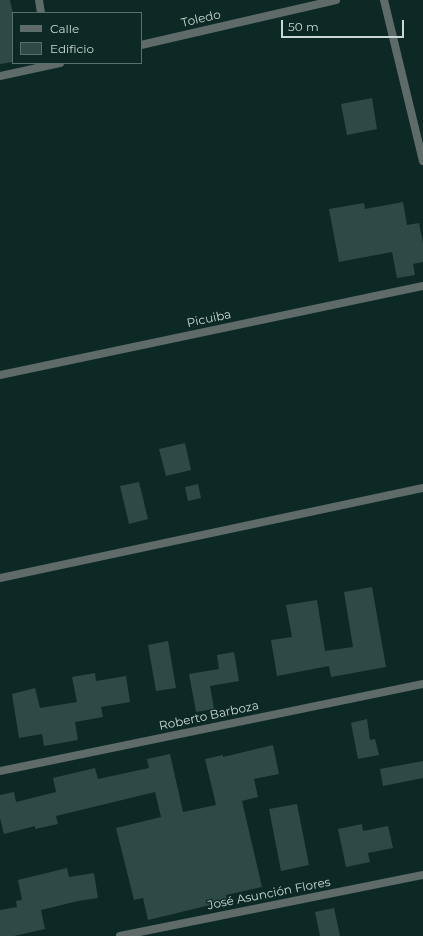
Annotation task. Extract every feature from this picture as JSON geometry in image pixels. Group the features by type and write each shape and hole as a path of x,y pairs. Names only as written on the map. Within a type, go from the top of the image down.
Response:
{"street":[{"path":"39,0 41,12"},
{"name":"Toledo","path":"142,44 336,0"},
{"path":"384,0 423,161"},
{"path":"0,76 55,64"},
{"name":"Picuiba","path":"0,375 423,286"},
{"path":"0,578 423,488"},
{"name":"Roberto Barboza","path":"0,771 423,684"},
{"name":"José Asunción Flores","path":"120,936 423,875"}],"building":[{"path":"0,0 10,0 13,12 12,62 0,64"},
{"path":"372,98 377,129 347,135 341,104"},
{"path":"403,202 407,225 419,223 423,243 423,262 413,264 415,275 397,278 392,252 339,262 329,209 364,203 365,209"},
{"path":"185,443 191,470 166,476 159,449"},
{"path":"139,482 148,519 129,524 120,486"},
{"path":"198,484 201,498 188,501 185,487"},
{"path":"372,587 386,667 331,677 329,666 277,676 271,640 292,637 286,605 317,600 325,651 353,647 344,592"},
{"path":"168,641 176,688 156,691 148,645"},
{"path":"234,652 239,681 210,686 214,709 196,712 189,674 219,669 217,655"},
{"path":"95,673 96,681 126,676 130,702 101,707 103,717 75,722 78,740 44,746 42,734 19,738 12,694 35,688 40,708 77,702 72,677"},
{"path":"367,719 370,740 375,739 379,755 358,759 351,723"},
{"path":"273,745 279,774 254,779 258,797 242,801 262,887 226,895 227,901 148,920 143,898 134,900 116,828 161,817 155,792 56,816 58,824 35,829 35,826 4,834 0,818 0,795 14,792 16,802 56,792 53,778 95,768 98,779 149,768 147,759 170,754 183,812 216,805 205,759 223,755 223,757"},
{"path":"423,761 423,778 383,786 380,769"},
{"path":"297,804 309,865 281,871 269,809"},
{"path":"362,824 363,831 388,826 393,848 368,853 370,862 346,867 338,829"},
{"path":"67,868 69,877 94,873 98,898 41,910 45,929 14,936 0,936 0,910 17,907 16,901 22,900 18,880"},
{"path":"334,908 340,936 320,936 315,912"}]}
